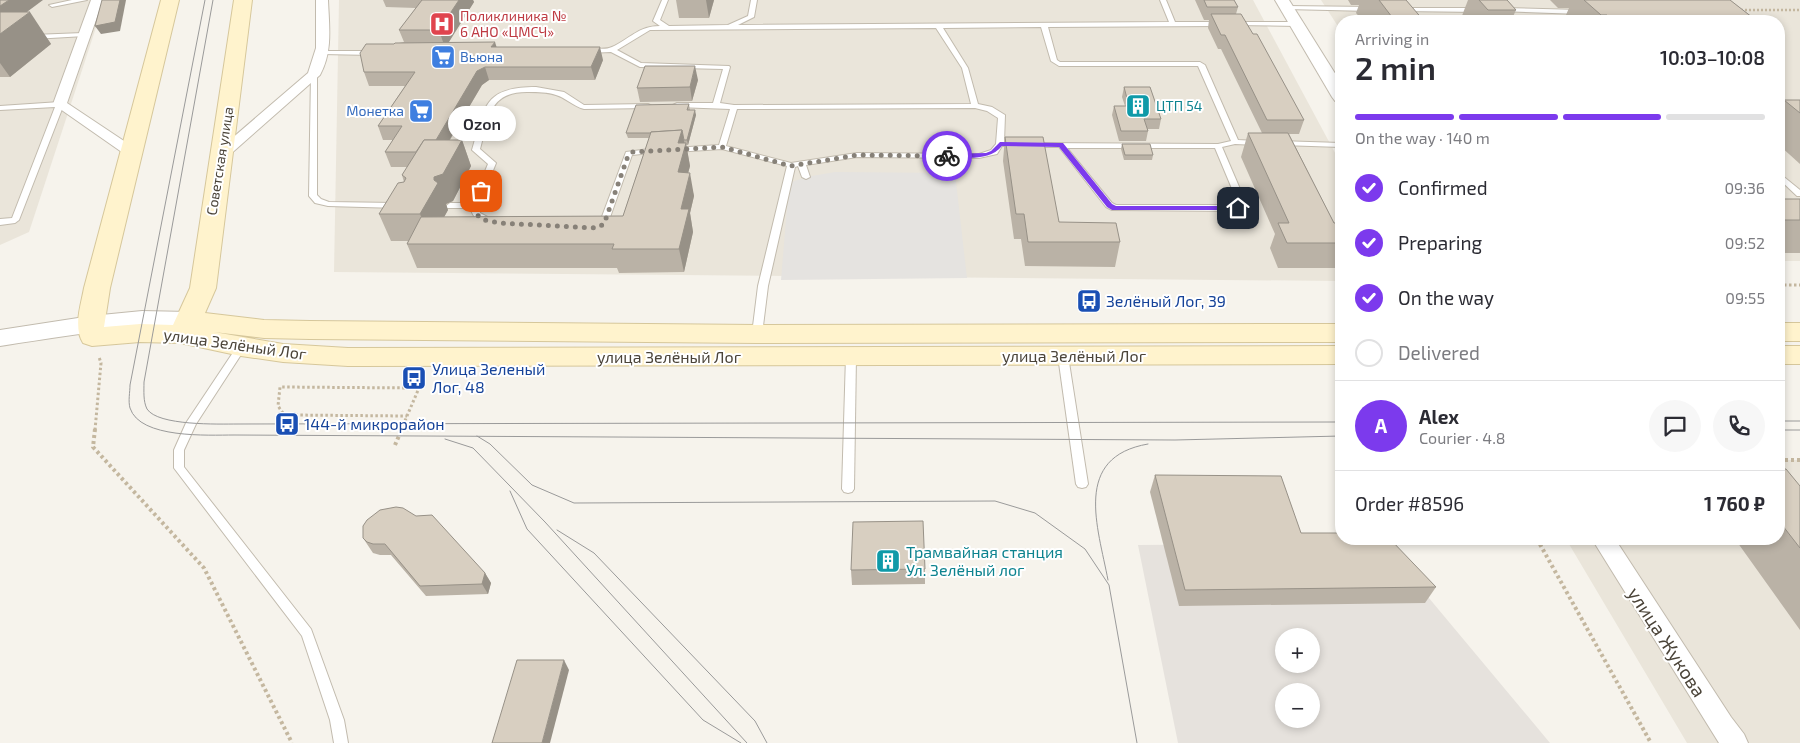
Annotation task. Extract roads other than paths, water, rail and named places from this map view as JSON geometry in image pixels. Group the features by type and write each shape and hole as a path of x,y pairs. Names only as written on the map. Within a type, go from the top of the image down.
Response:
{"main road":[{"path":"91,331 97,288 170,0"},
{"name":"Советская улица","path":"185,327 204,288 211,221 243,0"},
{"name":"улица Зелёный Лог","path":"91,331 140,333 185,327 757,334 1335,333"},
{"name":"улица Зелёный Лог","path":"185,327 241,347 283,353 348,357 1335,355"},
{"path":"1785,332 1800,332"},
{"path":"1785,355 1800,354"}],"street":[{"path":"97,0 60,104 131,152"},
{"path":"222,155 313,75 321,64 323,53 322,0"},
{"path":"1284,4 1335,75"},
{"name":"улица Зелёный Лог","path":"0,338 91,331"},
{"name":"улица Зелёный Лог","path":"0,342 40,342 91,331"},
{"name":"улица Жукова","path":"1607,545 1716,718 1735,743"}],"lane":[{"path":"52,5 84,0"},
{"path":"665,0 656,21 666,27"},
{"path":"727,27 751,17 754,0"},
{"path":"1163,0 1173,24"},
{"path":"1284,4 1379,10"},
{"path":"1394,5 1398,10 1482,10"},
{"path":"1491,10 1527,7 1589,13"},
{"path":"582,51 612,50 649,28 666,27 1297,24"},
{"path":"1044,26 1054,61 1059,64 1194,63 1202,65 1235,142"},
{"path":"939,27 965,68 975,106"},
{"path":"28,37 83,35"},
{"path":"612,50 640,65 727,67 716,105"},
{"path":"323,53 385,53"},
{"path":"313,75 313,196 318,201 328,204 402,206"},
{"path":"531,89 537,80"},
{"path":"499,223 484,220 476,214 475,205 492,164 491,161 476,150 493,101 506,92 531,89 562,95 576,105 584,107 658,106"},
{"path":"0,108 60,104 15,220 0,222"},
{"path":"592,229 604,224 629,154 636,152 722,147 791,166 802,165 825,158 857,155 979,156 994,152 1000,144 1002,117 989,109 975,106 734,107 667,105"},
{"path":"722,147 734,107"},
{"path":"1000,144 1218,146 1235,142 1262,143"},
{"path":"1272,143 1335,145"},
{"path":"1061,145 1109,205 1115,208 1238,208 1242,204 1218,146"},
{"path":"802,165 806,177"},
{"path":"757,334 763,286 791,166"},
{"path":"1785,180 1800,194"},
{"path":"450,206 475,205"},
{"path":"241,347 191,423 179,450 179,468 307,633 336,720 341,743"},
{"path":"848,488 851,356"},
{"path":"1062,356 1082,484"}],"tram line":[{"path":"205,0 130,385 130,408 136,418 160,430 192,435 478,436"},
{"path":"213,0 144,382 144,399 147,409 153,415 163,419 189,423 217,424 1335,422"},
{"path":"1785,421 1800,421"},
{"path":"1785,430 1800,430"},
{"path":"478,436 1175,440 1335,436"},
{"path":"478,436 490,444 532,485 574,503 995,501 1035,513 1085,549 1109,585 1137,743"},
{"path":"445,439 473,448 545,522 747,743"},
{"path":"1108,580 1096,517 1096,497 1099,479 1108,463 1124,451 1148,444"},
{"path":"510,491 527,529 703,720 741,743"},
{"path":"557,530 594,553 755,721 767,743"}],"place":[{"name":"Поликлиника № 6 АНО «ЦМСЧ»","path":"442,24"},
{"name":"Вьюна","path":"443,57"},
{"name":"ЦТП 54","path":"1138,106"},
{"name":"Монетка","path":"421,111"},
{"name":"Ozon","path":"481,191"},
{"name":"Зелёный Лог, 39","path":"1089,301"},
{"name":"Улица Зеленый Лог, 48","path":"414,378"},
{"name":"144-й микрорайон","path":"287,424"},
{"name":"Трамвайная станция Ул. Зелёный лог","path":"888,561"}]}
